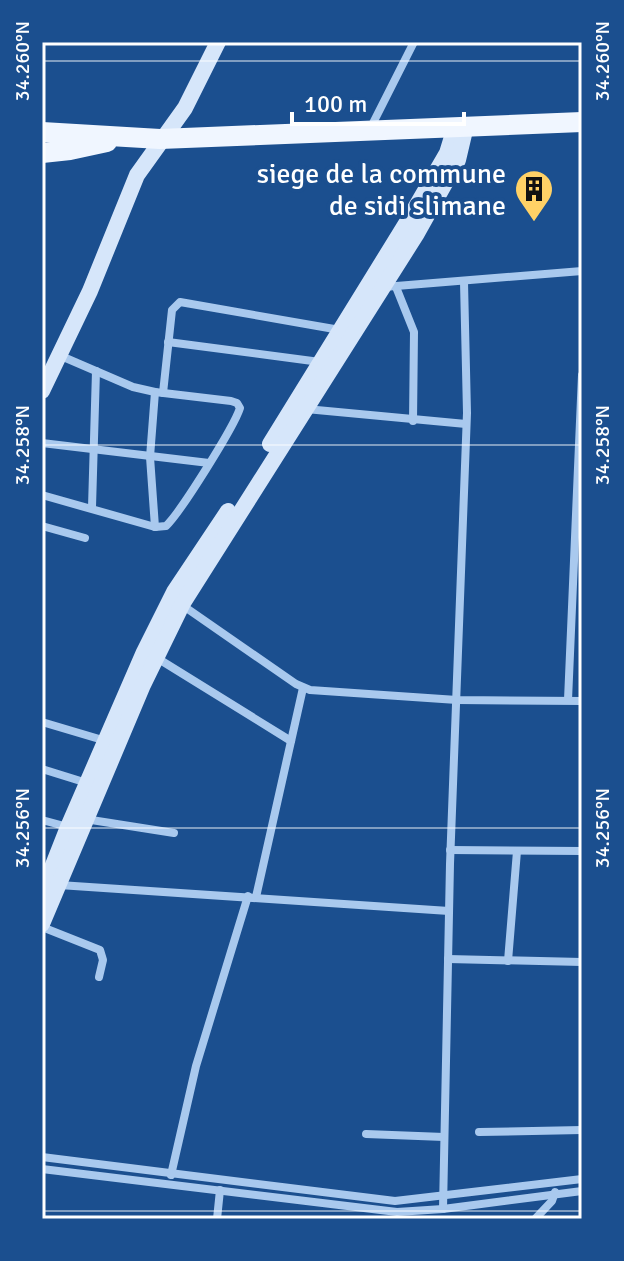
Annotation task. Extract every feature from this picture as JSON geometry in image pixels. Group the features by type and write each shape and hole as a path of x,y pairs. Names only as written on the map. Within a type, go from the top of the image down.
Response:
{"main road":[{"path":"42,132 160,139 582,122"},
{"path":"42,153 126,138"}],"street":[{"path":"42,391 90,291 137,175 185,108 218,42"},
{"path":"369,131 414,42"},
{"path":"138,682 156,657 177,601 382,287 460,127"},
{"path":"99,977 103,960 100,950 43,918 49,887 48,865 93,785 177,601 340,330 382,287 582,271"},
{"path":"443,1209 450,850 466,424 464,282"},
{"path":"382,287 414,332 413,421"},
{"path":"155,527 150,457 172,310 177,303 183,301 340,330"},
{"path":"168,342 320,362"},
{"path":"42,495 155,527 169,524 234,423 239,406 227,400 133,387 61,356"},
{"path":"92,507 96,371"},
{"path":"568,700 582,375"},
{"path":"305,409 466,424"},
{"path":"42,443 209,463"},
{"path":"42,526 85,538"},
{"path":"177,601 303,688 322,692 457,700 582,701"},
{"path":"156,657 291,741"},
{"path":"169,1183 196,1066 252,896 303,688"},
{"path":"42,722 111,743"},
{"path":"42,769 93,785"},
{"path":"49,887 85,819 93,785"},
{"path":"85,819 174,833"},
{"path":"42,820 68,827"},
{"path":"450,850 582,851"},
{"path":"508,961 517,851"},
{"path":"49,887 252,896 449,911"},
{"path":"448,959 582,962"},
{"path":"479,1132 582,1130"},
{"path":"366,1134 444,1137"},
{"path":"42,1157 391,1200 443,1197 582,1179"},
{"path":"42,1169 400,1215 582,1191"},
{"path":"535,1219 556,1195 555,1182"},
{"path":"217,1219 220,1190"},
{"path":"391,1200 400,1215"}],"place":[{"name":"siege de la commune de sidi slimane","path":"534,223"}]}
